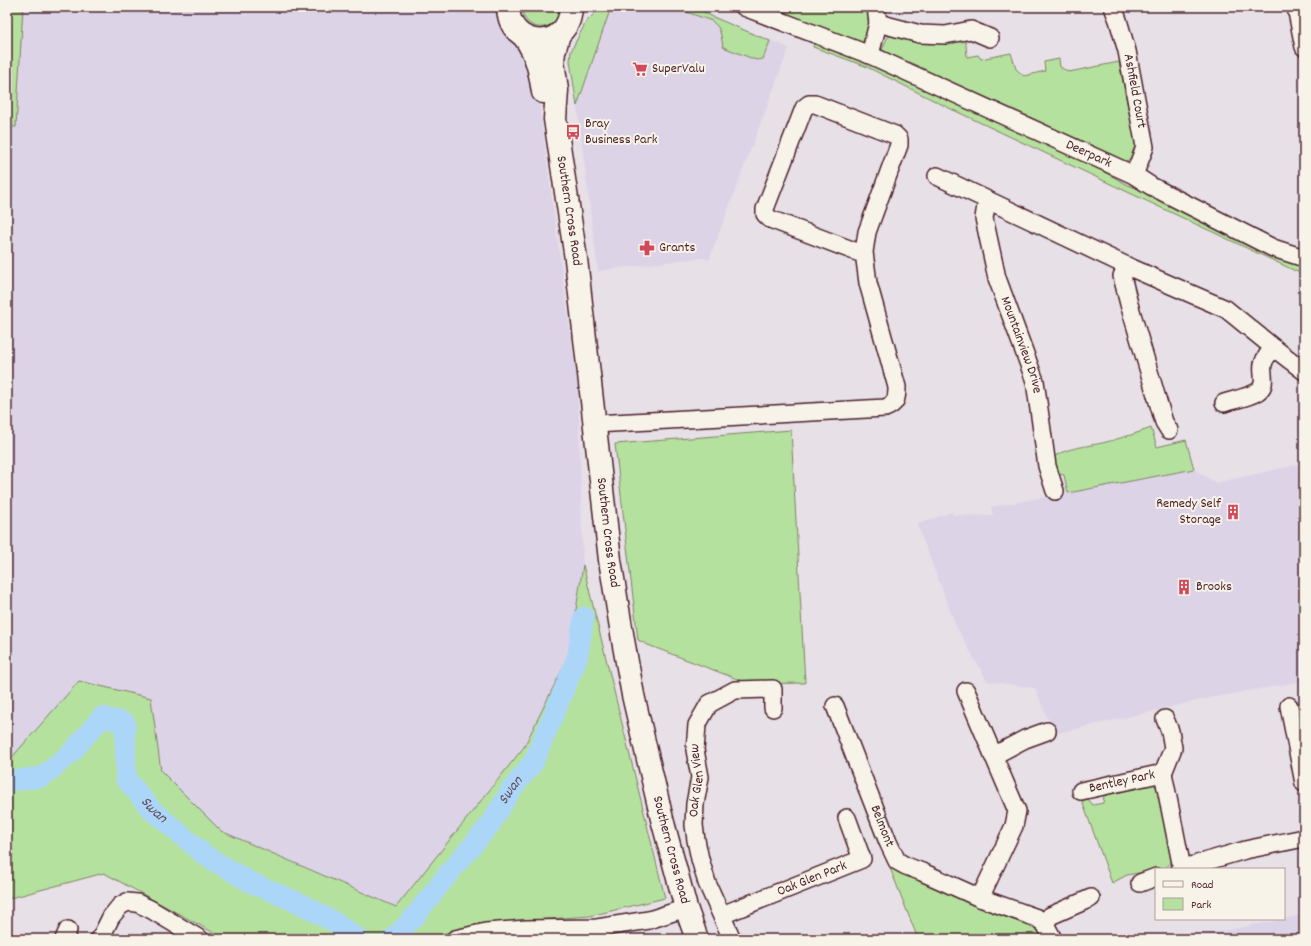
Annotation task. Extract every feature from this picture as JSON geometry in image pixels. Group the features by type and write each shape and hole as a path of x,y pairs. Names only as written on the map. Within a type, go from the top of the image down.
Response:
{"main road":[{"name":"Southern Cross Road","path":"508,7 511,22 519,33 525,38 537,58 544,94 555,118"},
{"name":"Southern Cross Road","path":"571,7 570,20 559,34 556,41 553,61 557,90 555,118 576,259 610,560 633,695 662,819 686,908 698,939"},
{"path":"525,38 534,41 544,41 559,34"}],"street":[{"name":"Deerpark","path":"744,7 870,55 1134,175 1151,186 1273,248 1304,258"},
{"name":"Ashfield Court","path":"1113,7 1127,51 1145,147 1134,175"},
{"path":"1296,7 1304,47"},
{"path":"870,55 875,40 877,15 920,34 945,35 971,30 990,38"},
{"path":"595,424 877,409 893,405 897,398 897,388 868,282 864,252 866,232 899,145 899,139 895,135 815,104 809,104 804,108 765,209 765,214 770,219 857,252 864,252"},
{"path":"937,176 1127,266 1226,308 1304,371"},
{"name":"Mountainview Drive","path":"987,200 984,218 997,278 1035,381 1047,466 1055,491"},
{"path":"1127,266 1122,276 1127,297 1164,422 1168,430"},
{"path":"1224,403 1256,394 1262,388 1264,383 1263,363 1267,355 1274,348"},
{"name":"Oak Glen View","path":"732,939 707,883 700,859 695,833 695,804 700,777 695,750 696,725 709,704 735,690 772,689 773,708"},
{"path":"966,691 1017,811 1014,826 980,898"},
{"name":"Belmont","path":"835,706 888,842 897,861 980,898 1037,918 1045,924"},
{"path":"1289,706 1304,783"},
{"name":"Bentley Park","path":"1165,719 1170,731 1173,748 1163,773 1181,868"},
{"path":"993,756 1024,739 1047,731"},
{"name":"Bentley Park","path":"1081,791 1163,773"},
{"name":"Oak Glen Park","path":"722,915 862,859 847,818"},
{"name":"Bentley Park","path":"1184,868 1244,850 1304,838"},
{"path":"1140,883 1155,877"},
{"path":"1053,939 1045,924 1050,916 1091,898"},
{"path":"100,939 111,918 120,906 127,902 137,903 150,909 200,939"},
{"path":"455,939 486,932 526,929 597,928 649,920 686,908"}],"shaded area":[{"path":"13,7 516,7 531,45 578,389 583,565 569,655 524,747 396,907 221,831 161,771 151,698 7,763 7,19"},
{"path":"593,7 697,7 726,22 789,48 709,260 703,258 681,260 598,271 570,61 574,43 586,22 594,13"},
{"path":"1304,463 1304,681 1209,698 1054,734 1035,688 987,681 956,626 917,524 952,512 954,515 993,516 991,507 1194,469 1216,483"},
{"path":"1304,914 1304,939 1182,939 1285,920"}],"green space":[{"path":"7,7 23,7 16,127 7,127"},
{"path":"522,7 563,7 560,16 554,22 547,26 540,27 533,26 528,22 524,16"},
{"path":"595,7 609,7 609,13 577,106 570,61 571,51 586,22 596,12"},
{"path":"672,7 695,7 713,17 770,41 763,59 756,60 723,47 718,27 712,21"},
{"path":"763,7 867,7 870,23 862,44"},
{"path":"892,34 921,38 928,44 946,41 965,34 967,57 978,55 981,59 1011,53 1016,69 1024,76 1045,71 1044,62 1059,59 1060,67 1069,72 1119,62 1136,147 1134,155 1122,165 991,104 882,50 887,38"},
{"path":"815,40 992,111 1128,185 1147,192 1304,265 1304,275 947,107 865,66 813,47"},
{"path":"1151,428 1157,447 1186,440 1194,469 1068,493 1064,475 1055,473 1053,458 1064,451 1103,443"},
{"path":"791,430 805,683 750,684 638,640 615,444"},
{"path":"583,565 665,898 590,916 477,924 436,936 431,939 225,939 104,873 7,899 7,763 79,681 151,698 161,771 221,831 396,907 524,747 569,655"},
{"path":"1146,783 1154,784 1159,792 1172,856 1171,863 1165,868 1155,868 1155,870 1127,875 1112,883 1082,801 1088,799 1093,805 1103,803 1104,796 1109,790"},
{"path":"898,865 908,873 1041,932 1048,939 918,939 890,868"}],"waterway":[{"name":"Swan","path":"393,939 415,916 489,826 511,790 533,763 577,659 584,617"},
{"name":"Swan","path":"7,781 42,777 72,752 102,717 125,723 126,779 152,810 206,856 250,882 301,904 338,924 358,939"}],"place":[{"name":"SuperValu","path":"640,69"},
{"name":"Bray Business Park","path":"573,132"},
{"name":"Grants","path":"647,248"},
{"name":"Remedy Self Storage","path":"1233,512"},
{"name":"Brooks","path":"1184,587"}]}
